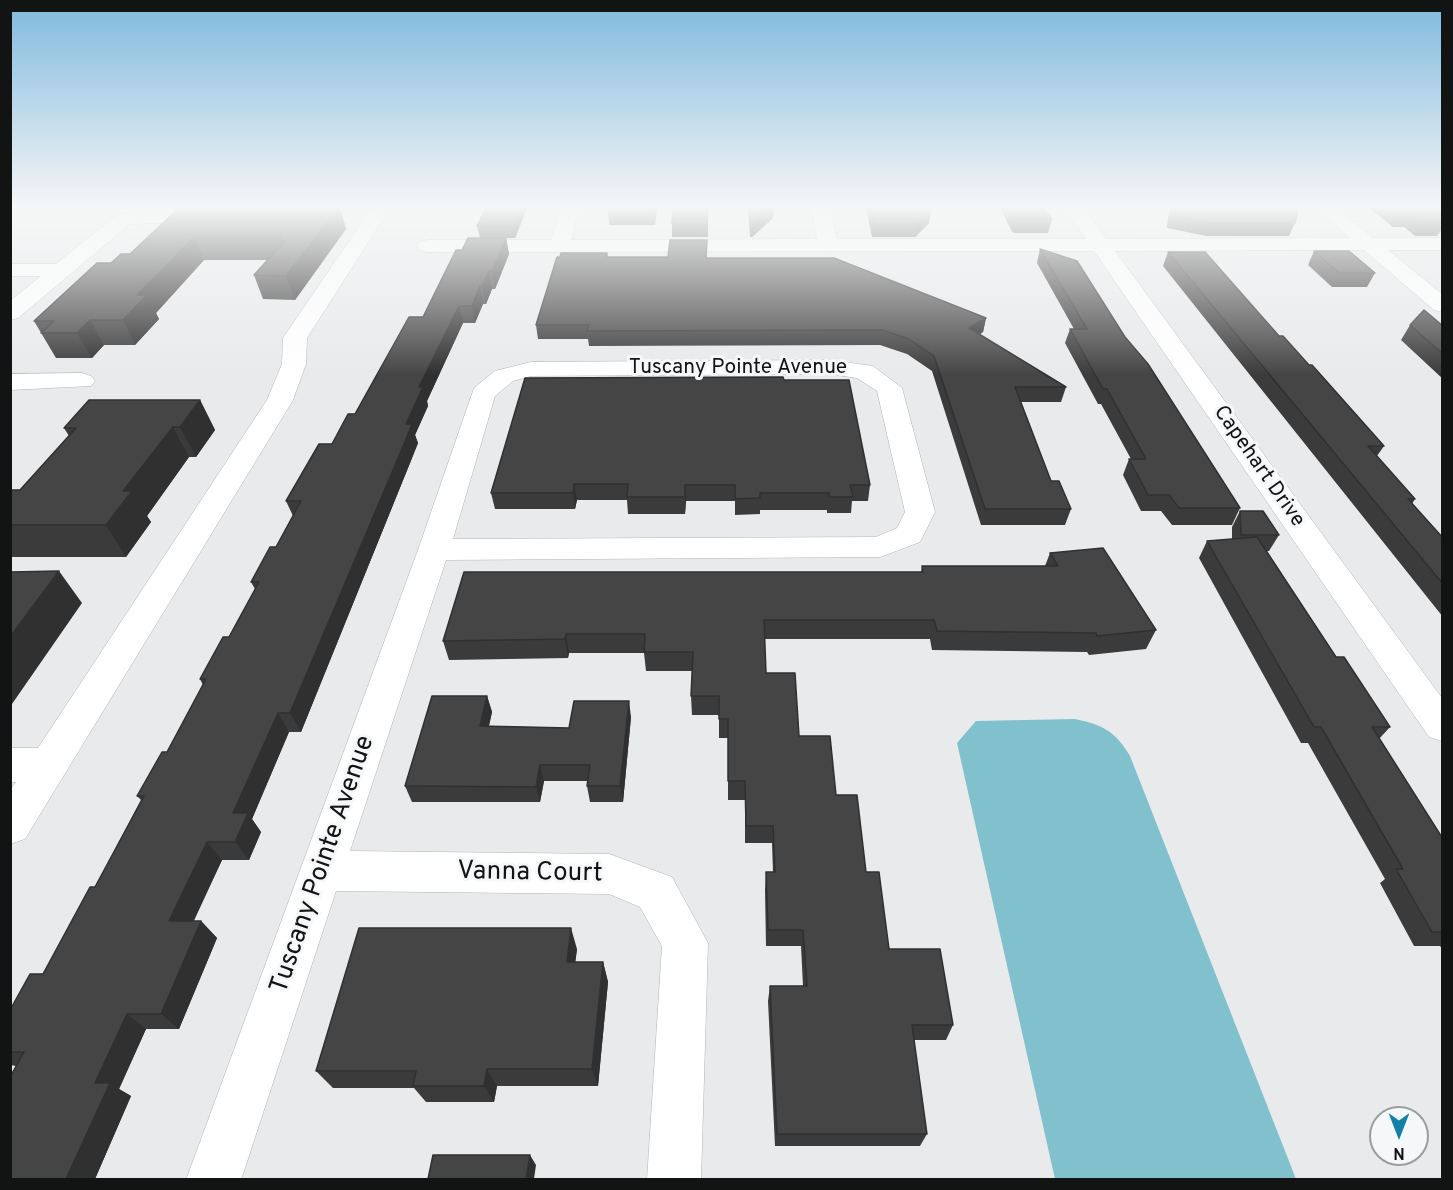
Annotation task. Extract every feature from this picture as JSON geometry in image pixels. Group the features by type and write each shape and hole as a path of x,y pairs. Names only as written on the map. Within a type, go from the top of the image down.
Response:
{"street":[{"path":"10,314 69,264"},
{"path":"10,826 280,400 294,364 295,338 340,264"},
{"name":"Capehart Drive","path":"1114,264 1443,726"},
{"path":"1392,264 1443,305"},
{"path":"10,270 61,270"},
{"name":"Tuscany Pointe Avenue","path":"213,1179 434,550 483,393 504,376 531,369 830,367 864,371 889,388 920,512 909,535 880,547 434,550"},
{"path":"10,382 82,381"},
{"path":"10,765 49,765"},
{"name":"Vanna Court","path":"322,871 609,874 657,892 686,943 674,1179"}],"water":[{"path":"1075,719 1107,730 1130,756 1296,1179 1055,1179 957,743 976,721"}],"building":[{"path":"96,264 168,264 137,295 147,295 123,320 90,320 77,333 41,333 54,321 34,321"},
{"path":"264,264 296,264 286,276 254,275"},
{"path":"449,264 495,264 480,286 472,306 459,306 419,387 423,387 406,424 412,424 290,713 278,713 233,813 248,813 235,842 207,842 169,921 201,921 161,1014 127,1014 95,1083 110,1083 66,1179 10,1179 10,1077 24,1052 10,1052 10,1010 30,974 43,974 90,887 95,887 144,796 137,796 162,752 167,752 206,679 200,679 223,637 229,637 259,582 251,582 270,547 276,547 301,501 286,501 319,444 332,444 348,414 355,414 409,317 423,317"},
{"path":"555,264 848,264 986,318 969,328 1066,387 1015,387 1051,481 1059,481 1071,509 985,509 934,356 909,339 882,330 587,331 589,325 536,325"},
{"path":"1049,264 1079,264 1125,337 1148,364 1240,508 1179,508 1169,495 1148,495 1129,459 1146,459 1070,329 1087,329"},
{"path":"1178,264 1215,264 1279,336 1283,336 1309,365 1312,365 1384,446 1368,446 1415,499 1408,499 1443,538 1443,584"},
{"path":"1328,264 1364,264 1375,273 1339,273"},
{"path":"1424,310 1443,326 1443,354 1410,325"},
{"path":"783,377 784,380 849,380 870,485 850,485 853,497 829,497 829,493 760,493 760,498 735,499 735,485 685,485 685,497 627,497 628,484 574,484 573,493 491,493 525,378"},
{"path":"89,400 200,400 180,427 173,427 123,491 132,491 106,525 10,525 10,490 20,490 76,428 64,428"},
{"path":"1240,511 1263,511 1279,535 1241,535"},
{"path":"1257,537 1336,657 1344,657 1390,727 1372,727 1443,839 1443,932 1432,932 1396,869 1403,869 1321,727 1314,727 1207,541"},
{"path":"1103,548 1156,630 1097,636 1096,633 937,631 934,620 764,620 766,673 795,673 799,736 830,736 836,795 857,795 866,872 879,872 889,949 940,949 953,1025 912,1025 927,1134 777,1134 770,986 807,986 803,930 768,930 766,872 775,872 773,826 746,826 745,781 728,781 728,719 719,719 719,696 691,696 693,652 644,652 645,634 566,634 565,639 443,641 464,572 923,572 922,566 1058,566 1050,553"},
{"path":"59,571 10,637 10,572"},
{"path":"432,696 487,696 480,726 569,728 574,701 629,701 620,786 587,786 590,765 540,765 536,787 405,786"},
{"path":"359,928 571,928 567,962 603,962 592,1069 487,1069 484,1086 413,1086 416,1071 316,1071"},
{"path":"433,1155 530,1155 526,1179 428,1179"}]}
